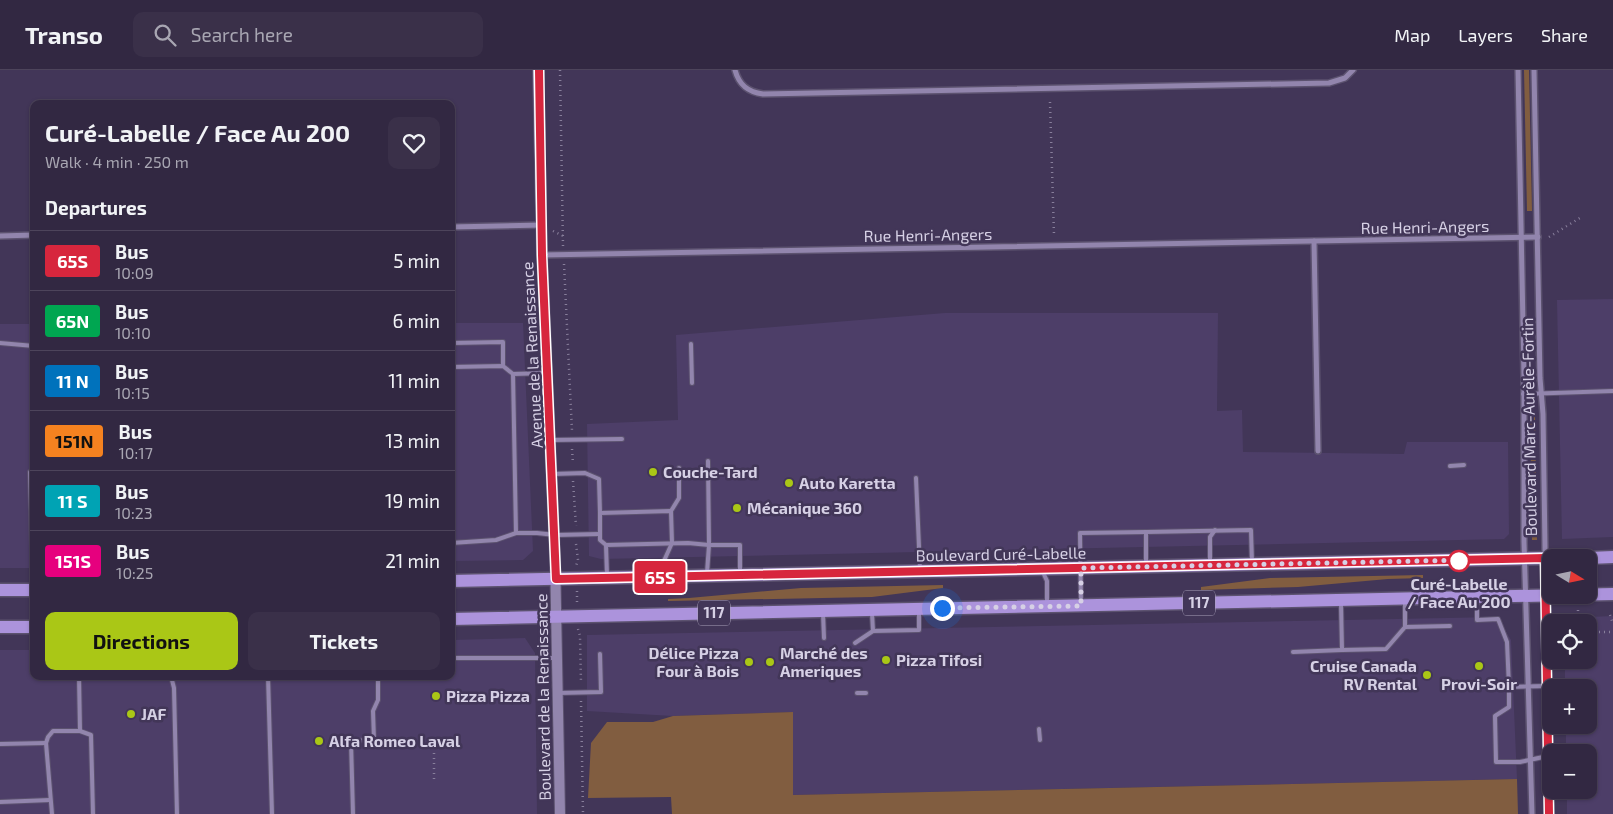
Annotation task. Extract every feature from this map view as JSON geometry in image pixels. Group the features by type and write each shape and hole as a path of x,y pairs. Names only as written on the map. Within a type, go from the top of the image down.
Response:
{"main road":[{"path":"1598,558 1613,557"},
{"name":"Boulevard Curé-Labelle","path":"455,581 1542,558"},
{"path":"0,590 30,590"},
{"name":"117","path":"1598,595 1613,594"},
{"name":"117","path":"455,619 1542,597"},
{"path":"0,627 30,627"}],"street":[{"name":"Avenue de la Renaissance","path":"538,70 542,255 556,579"},
{"path":"735,70 743,86 751,92 763,94 1329,83 1345,78 1353,70"},
{"name":"Boulevard Marc-Aurèle-Fortin","path":"1518,70 1524,559 1532,814"},
{"name":"Boulevard Marc-Aurèle-Fortin","path":"1534,70 1541,393 1548,549"},
{"path":"455,227 542,225"},
{"path":"0,236 30,236"},
{"name":"Rue Henri-Angers","path":"542,255 1538,237"},
{"path":"1314,241 1318,451"},
{"name":"Boulevard de la Renaissance","path":"556,579 560,814"},
{"name":"Boulevard Marc-Aurèle-Fortin","path":"1546,604 1547,679"},
{"name":"Boulevard Marc-Aurèle-Fortin","path":"1549,799 1549,814"}],"lane":[{"path":"455,342 503,342 503,366"},
{"path":"0,343 30,346"},
{"path":"692,344 692,383"},
{"path":"455,367 503,366 513,374 548,373"},
{"path":"513,374 516,533"},
{"path":"1523,394 1613,392"},
{"path":"551,440 622,439"},
{"path":"707,576 709,545 708,461"},
{"path":"1450,466 1464,465"},
{"path":"664,577 663,563 672,544 671,511 679,498 679,468"},
{"path":"552,474 584,474 599,479 600,540 606,545 740,545 740,575"},
{"path":"916,478 920,572"},
{"path":"600,513 671,511"},
{"path":"1210,566 1210,537 1215,530"},
{"path":"1081,606 1080,533 1251,530 1252,565"},
{"path":"1146,532 1146,567"},
{"path":"455,544 496,540 516,533 555,535 600,534"},
{"path":"606,545 607,578"},
{"path":"1041,569 1047,581 1047,607"},
{"path":"1477,598 1477,620 1498,619 1507,642 1509,707 1495,716 1496,762 1542,757"},
{"path":"1293,652 1386,649 1405,627 1405,599"},
{"path":"1341,600 1342,650"},
{"path":"855,643 873,630 919,630 919,609"},
{"path":"872,610 873,630"},
{"path":"823,611 824,638"},
{"path":"1405,627 1450,626"},
{"path":"558,693 601,692 600,654"},
{"path":"455,658 557,658"},
{"path":"79,680 80,731"},
{"path":"171,680 174,688 177,814"},
{"path":"268,680 272,814"},
{"path":"353,814 351,741 374,740 373,712 378,700 378,680"},
{"path":"1509,687 1542,686"},
{"path":"856,693 866,693"},
{"path":"1039,729 1040,740"},
{"path":"52,814 46,743 48,737 53,731 80,731 91,735 93,814"},
{"path":"0,744 46,743"},
{"path":"0,802 50,800"}],"path":[{"path":"560,70 563,236"},
{"path":"1050,102 1054,235"},
{"path":"1549,237 1583,216"},
{"path":"564,272 572,428"},
{"path":"572,451 572,458"},
{"path":"574,486 576,523"},
{"path":"576,545 578,560 577,616 580,636 581,683"},
{"path":"1610,615 1613,624"},
{"path":"1597,632 1613,632"},
{"path":"581,701 583,814"},
{"path":"434,752 434,780"}],"shaded area":[{"path":"1524,70 1529,70 1532,211 1527,211"},
{"path":"1613,299 1613,537 1562,539 1557,300"},
{"path":"945,313 1218,313 1217,411 1242,410 1243,452 1404,454 1407,442 1508,442 1509,534 1504,539 601,559 589,556 587,424 678,420 676,335"},
{"path":"455,323 523,323 533,551 523,560 455,561"},
{"path":"0,324 30,324 30,568 0,568"},
{"path":"1530,414 1535,414 1537,540 1532,540"},
{"path":"1423,575 1423,578 1388,579 1298,587 1201,590 1201,587 1270,578"},
{"path":"943,585 943,588 872,597 668,601 668,599 801,588"},
{"path":"1613,616 1613,814 1567,814 1567,799 1597,799 1597,744 1566,744 1566,734 1597,734 1597,679 1565,679 1565,669 1597,669 1597,617"},
{"path":"1497,617 1511,640 1517,779 793,795 793,712 673,716 587,711 587,635"},
{"path":"525,638 535,653 537,814 0,814 0,650 30,650 30,680 455,680 455,640"},
{"path":"793,712 793,795 1517,779 1518,814 672,814 671,797 588,798 591,743 607,722 653,722 673,716"}],"bus line":[{"name":"65S","path":"539,70 542,255 556,579 1545,558 1549,814"}],"place":[{"name":"Couche-Tard","path":"653,472"},
{"name":"Auto Karetta","path":"789,483"},
{"name":"Mécanique 360","path":"737,508"},
{"name":"Curé-Labelle / Face Au 200","path":"1459,561"},
{"name":"Pizza Tifosi","path":"886,660"},
{"name":"Délice Pizza Four à Bois","path":"749,662"},
{"name":"Marché des Ameriques","path":"770,662"},
{"name":"Provi-Soir","path":"1479,666"},
{"name":"Cruise Canada RV Rental","path":"1427,675"},
{"name":"Pizza Pizza","path":"436,696"},
{"name":"JAF","path":"131,714"},
{"name":"Alfa Romeo Laval","path":"319,741"}],"route":[{"path":"942,608 1081,606 1081,568 1466,560 1459,561"}]}
